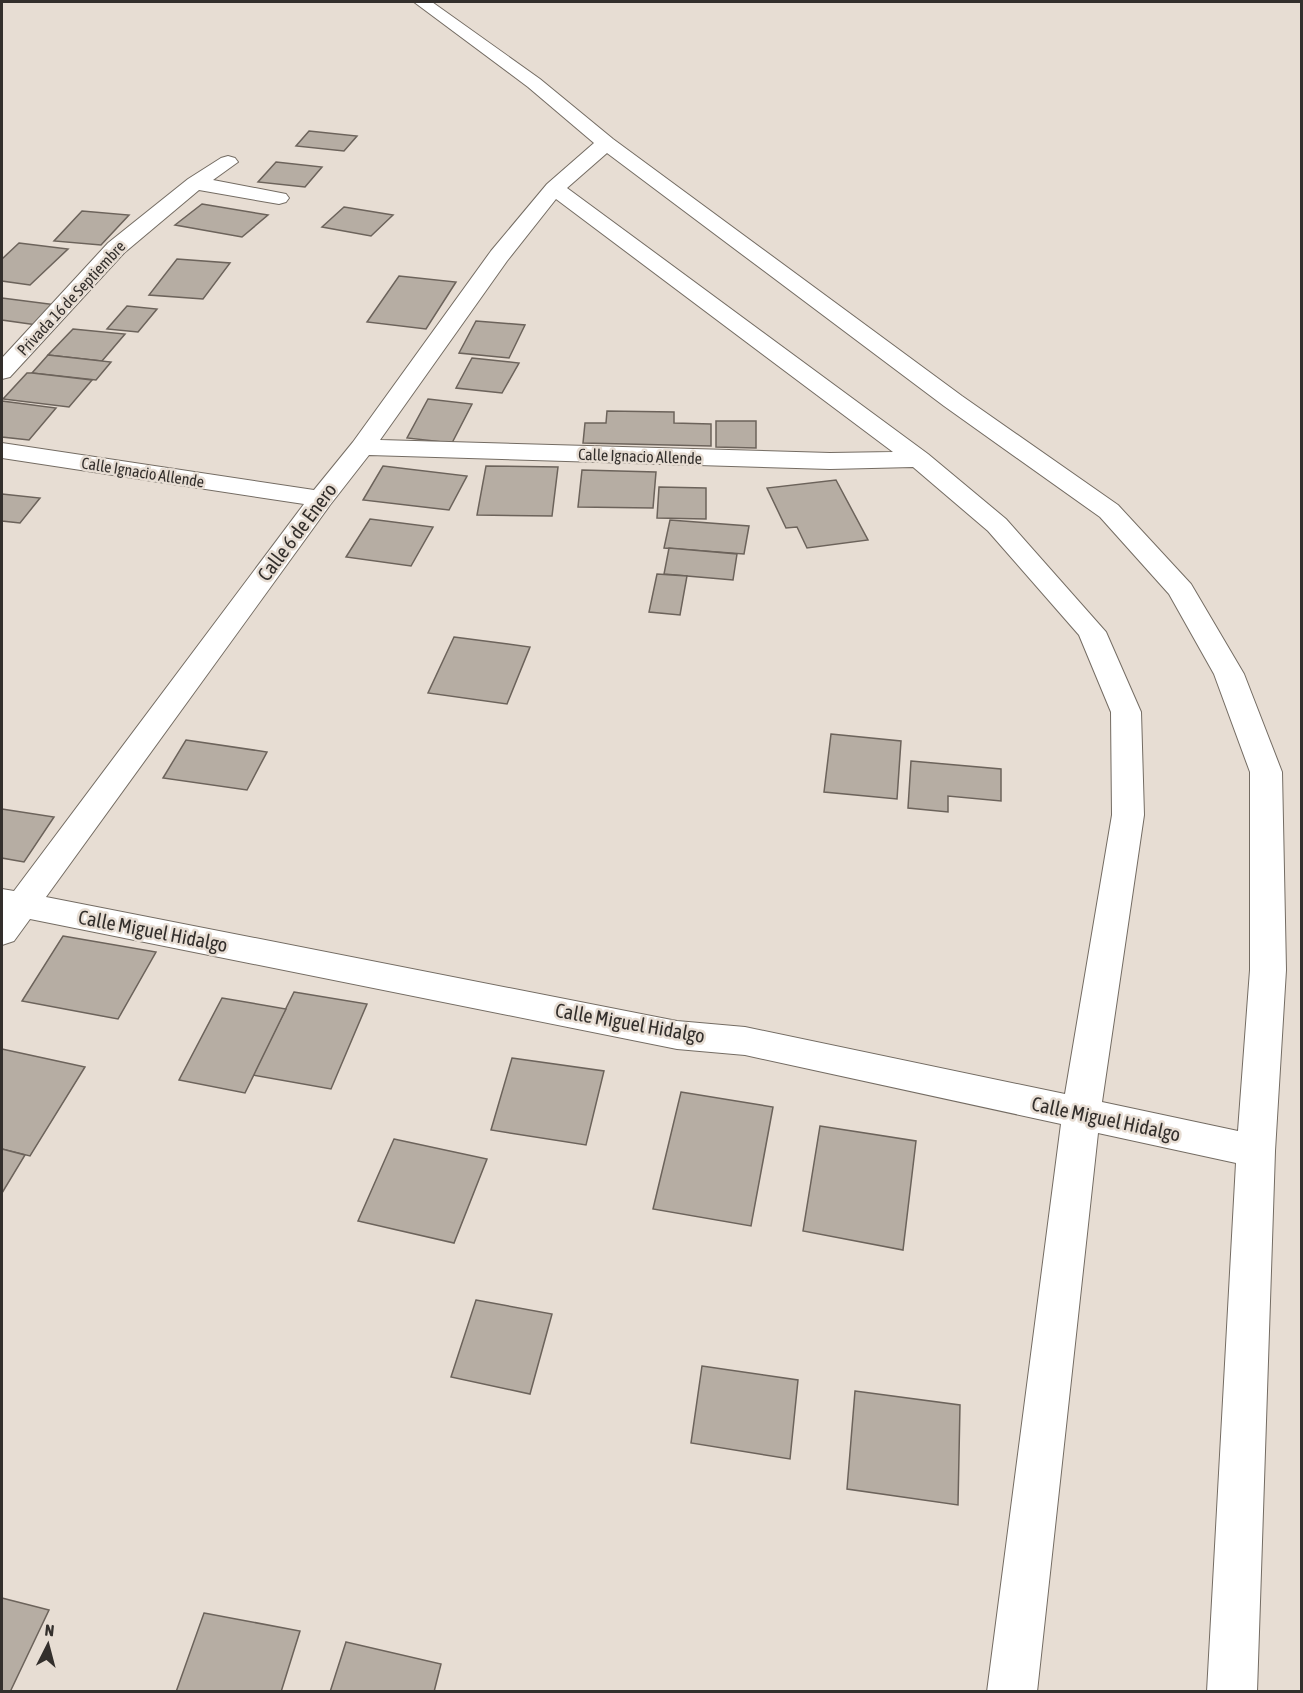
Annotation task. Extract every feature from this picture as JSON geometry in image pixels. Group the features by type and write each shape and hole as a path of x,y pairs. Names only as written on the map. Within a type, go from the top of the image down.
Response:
{"street":[{"path":"422,2 534,83 606,143 953,401 1109,511 1180,590 1228,674 1266,772 1268,970 1256,1151 1232,1692"},
{"name":"Calle 6 de Enero","path":"8,913 362,447 499,256 555,188 606,143"},
{"name":"Privada 16 de Septiembre","path":"2,372 116,248 195,183 228,162"},
{"path":"195,183 279,198"},
{"path":"555,188 919,459 998,525 1092,632 1126,712 1128,815 1081,1114 1012,1692"},
{"name":"Calle Ignacio Allende","path":"362,447 830,461 919,459"},
{"name":"Calle Ignacio Allende","path":"2,450 321,499"},
{"name":"Calle Miguel Hidalgo","path":"8,913 677,1035 745,1041 1256,1151"}],"building":[{"path":"309,131 357,136 344,151 296,146"},
{"path":"276,162 322,167 305,187 258,182"},
{"path":"202,204 268,215 242,237 175,225"},
{"path":"344,207 393,215 371,236 322,227"},
{"path":"82,211 129,215 101,245 54,241"},
{"path":"19,243 68,249 30,285 2,281 2,259"},
{"path":"177,259 230,263 203,299 149,295"},
{"path":"399,276 456,282 426,329 367,322"},
{"path":"2,298 57,305 37,325 2,320"},
{"path":"127,306 157,309 138,332 107,329"},
{"path":"476,321 525,325 509,358 459,353"},
{"path":"73,329 125,334 102,361 48,355"},
{"path":"48,355 111,362 96,380 32,373"},
{"path":"472,358 519,363 502,393 456,388"},
{"path":"27,373 92,380 69,407 3,399"},
{"path":"428,399 472,404 452,443 407,438"},
{"path":"2,401 56,408 29,440 2,437"},
{"path":"607,411 674,412 674,423 711,424 711,446 583,443 585,423 606,423"},
{"path":"716,421 756,421 756,448 716,447"},
{"path":"383,466 467,476 449,510 363,500"},
{"path":"486,466 558,467 552,516 477,515"},
{"path":"582,470 656,472 653,508 578,507"},
{"path":"836,480 868,540 807,548 797,527 786,528 767,488"},
{"path":"659,487 706,488 706,519 657,518"},
{"path":"2,494 40,498 20,523 2,521"},
{"path":"370,519 433,527 411,566 346,557"},
{"path":"670,520 749,526 744,554 664,548"},
{"path":"669,548 737,554 733,580 664,574"},
{"path":"657,574 687,576 680,615 649,612"},
{"path":"454,637 530,647 507,704 428,693"},
{"path":"831,734 901,741 897,799 824,792"},
{"path":"186,740 267,752 247,790 163,778"},
{"path":"911,761 1001,769 1001,801 948,796 948,812 908,808"},
{"path":"2,809 54,817 24,862 2,858"},
{"path":"63,936 156,952 118,1019 22,1001"},
{"path":"294,992 367,1004 331,1089 253,1075"},
{"path":"222,998 286,1009 245,1093 179,1080"},
{"path":"2,1049 85,1067 30,1156 2,1149"},
{"path":"512,1058 604,1071 586,1145 491,1130"},
{"path":"681,1092 773,1107 751,1226 653,1209"},
{"path":"820,1126 916,1141 903,1250 803,1231"},
{"path":"394,1139 487,1159 454,1243 358,1221"},
{"path":"2,1149 25,1155 2,1193"},
{"path":"476,1300 552,1314 530,1394 451,1377"},
{"path":"702,1366 798,1380 790,1459 691,1443"},
{"path":"855,1391 960,1405 958,1505 847,1489"},
{"path":"2,1598 49,1610 10,1692 2,1692"},
{"path":"204,1613 300,1631 281,1692 176,1692"},
{"path":"346,1642 441,1664 434,1692 330,1692"}]}
